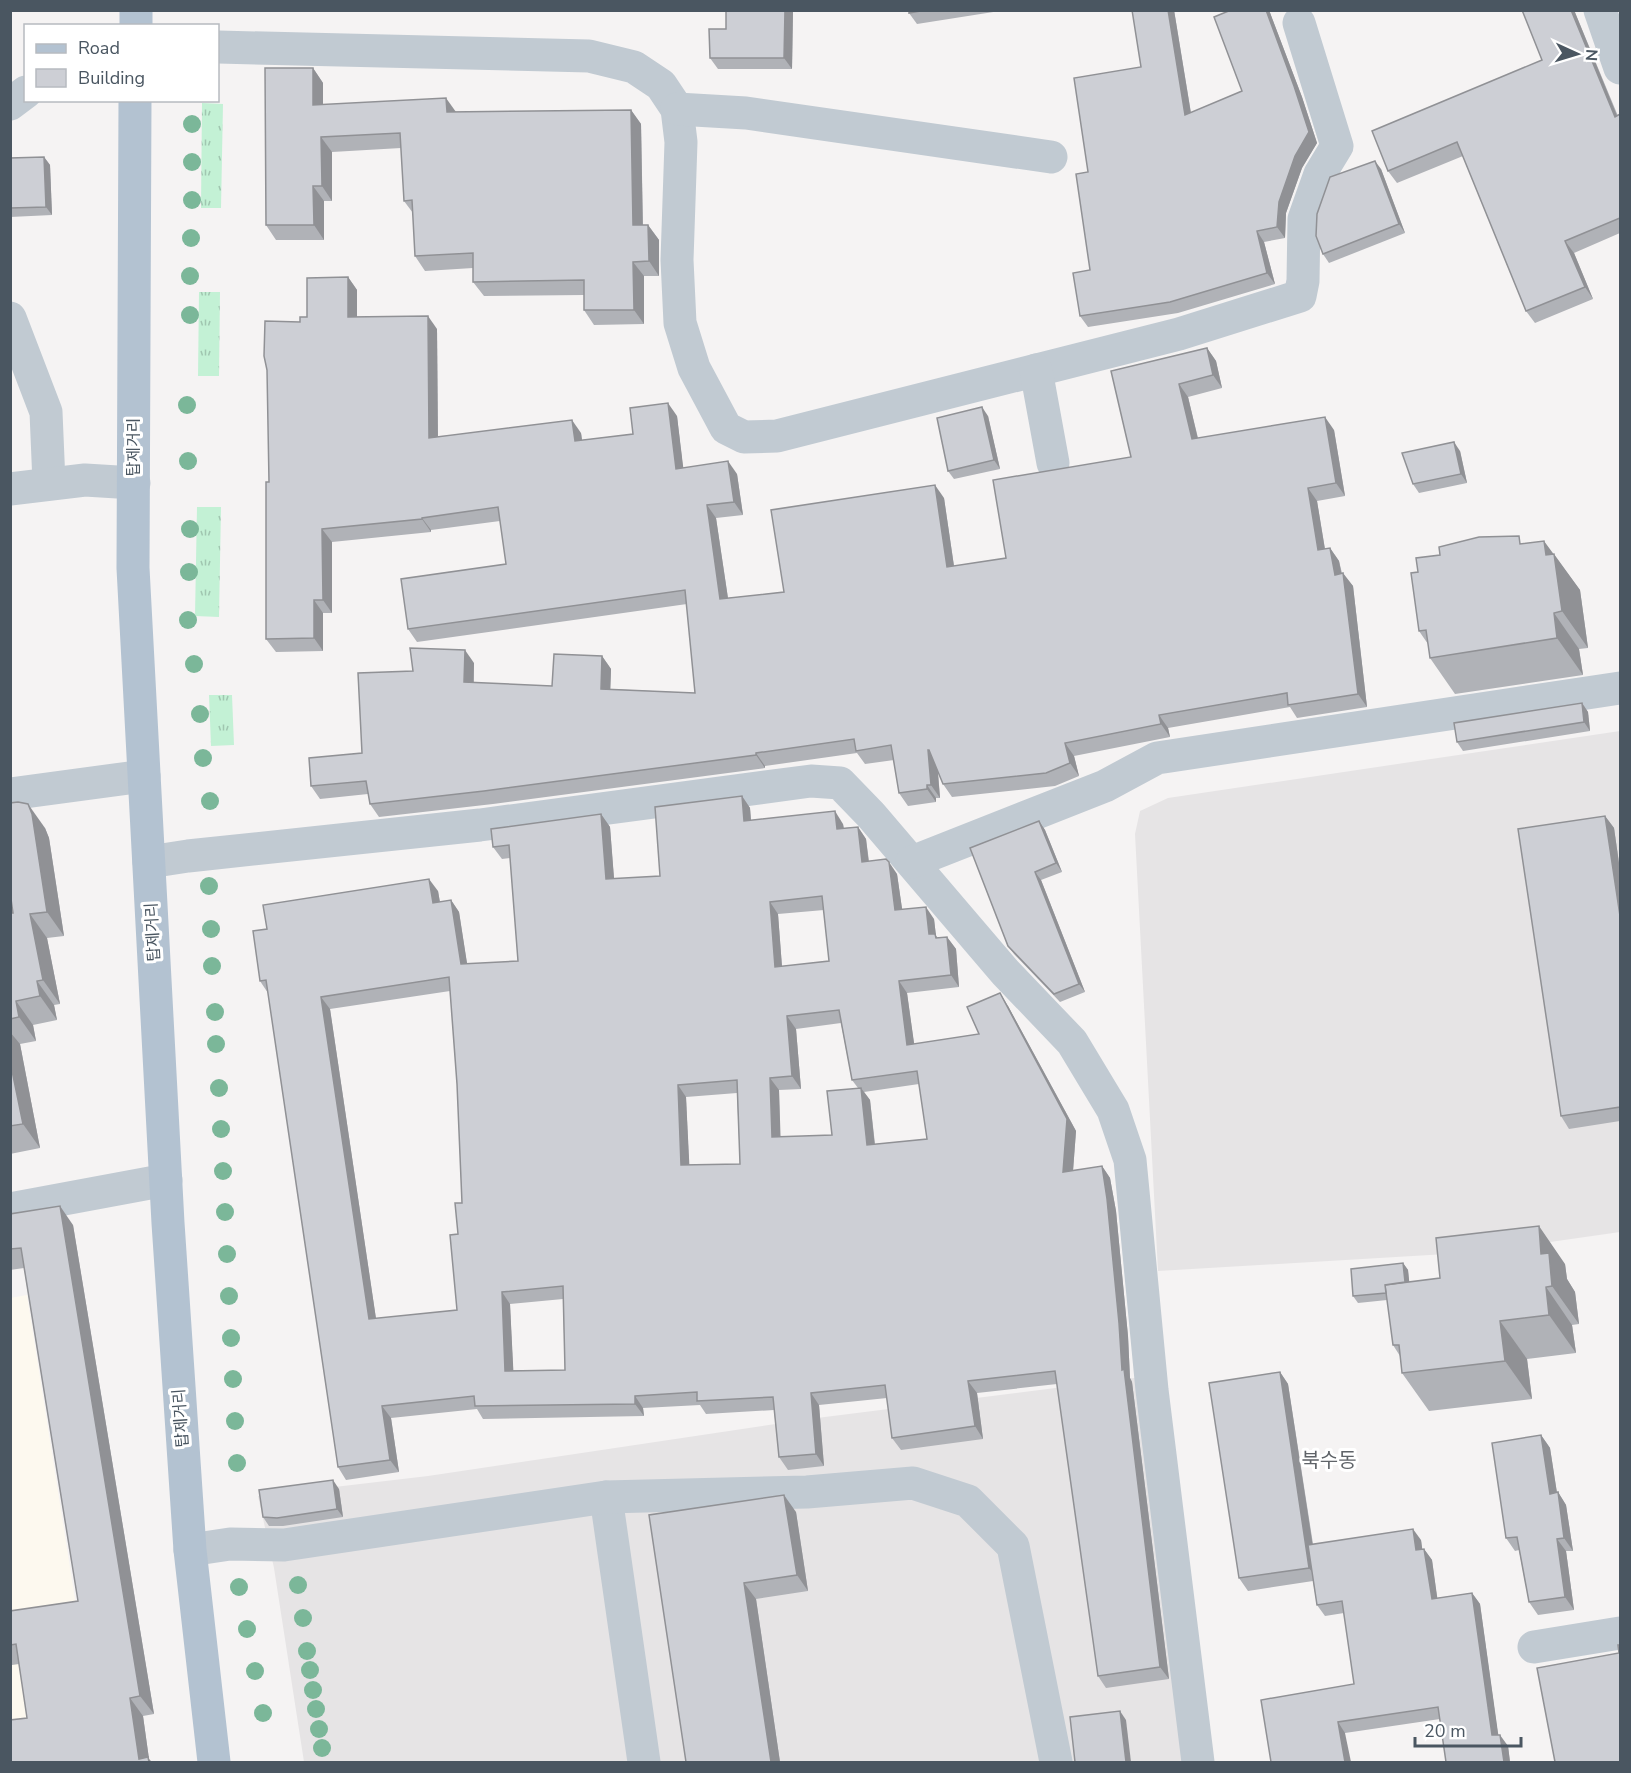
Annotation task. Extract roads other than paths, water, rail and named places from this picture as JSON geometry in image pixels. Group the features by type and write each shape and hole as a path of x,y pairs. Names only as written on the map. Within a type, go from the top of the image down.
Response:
{"main road":[{"name":"탑제거리","path":"135,102 133,568 166,1180 190,1551 214,1762"}],"street":[{"path":"1600,10 1620,68"},
{"path":"219,47 589,56 634,67 661,85 677,109 681,142 677,260 680,323 694,368 726,428 744,437 777,436 1179,334 1300,296 1303,281 1304,219 1320,174 1337,146 1299,23"},
{"path":"10,104 24,94"},
{"path":"677,109 746,113 1051,157"},
{"path":"10,318 46,412 49,483"},
{"path":"1036,370 1053,463"},
{"path":"10,489 85,480 134,483"},
{"path":"912,862 1105,786 1156,758 1620,688"},
{"path":"10,794 144,776"},
{"path":"149,862 480,825 811,781 840,783 872,815 1005,972 1072,1042 1113,1110 1130,1161 1152,1390 1198,1762"},
{"path":"10,1209 166,1180"},
{"path":"190,1551 230,1544 284,1545 606,1497 807,1492 913,1483 968,1501 1013,1546 1056,1762"},
{"path":"606,1497 644,1762"},
{"path":"1534,1647 1620,1633"}],"district":[{"name":"북수동","path":"1329,1460"}]}
